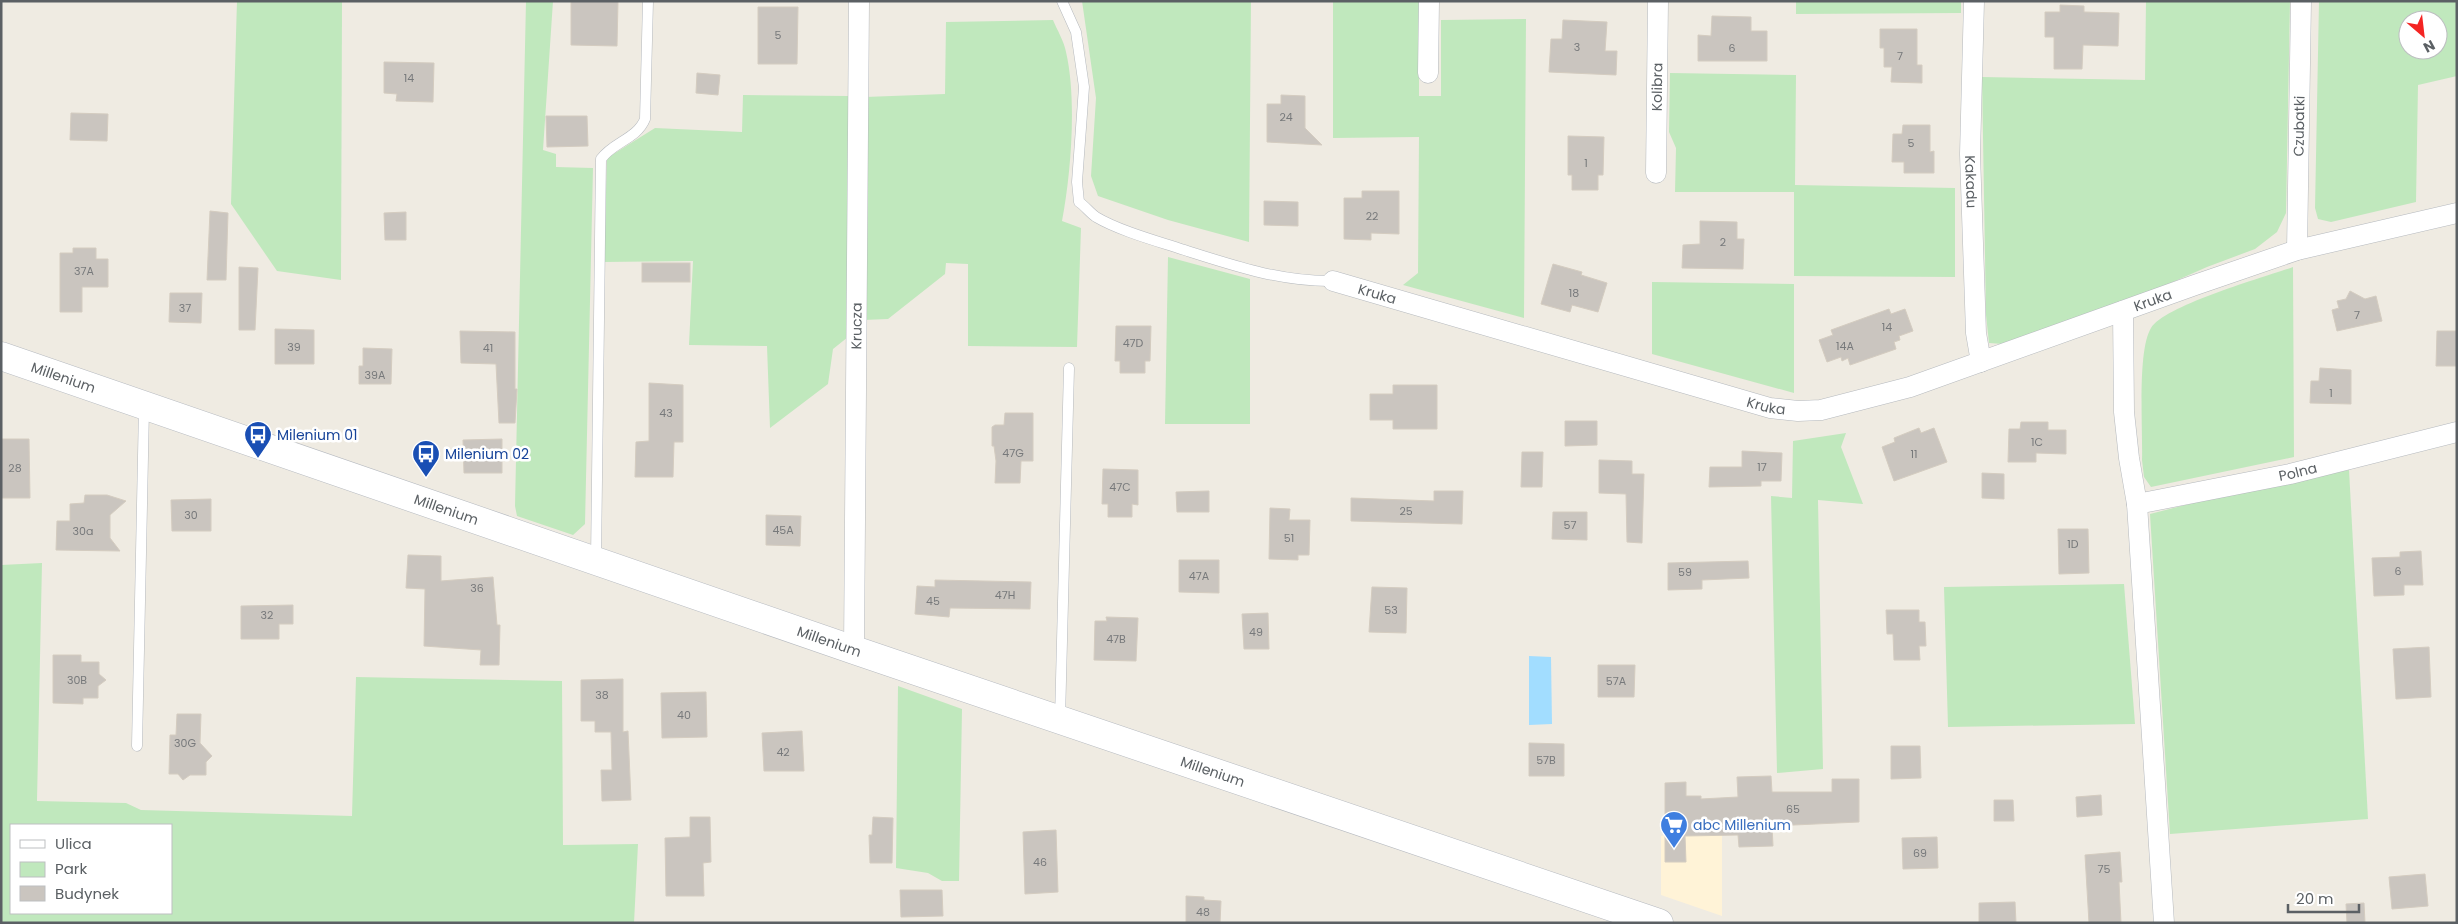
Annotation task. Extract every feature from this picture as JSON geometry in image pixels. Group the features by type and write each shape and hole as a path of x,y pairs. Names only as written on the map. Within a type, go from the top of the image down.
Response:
{"street":[{"name":"Krucza","path":"854,650 859,1"},
{"path":"1428,73 1429,1"},
{"name":"Kolibra","path":"1656,173 1658,1"},
{"name":"Kakadu","path":"1974,1 1970,154 1976,333 1981,362"},
{"name":"Czubatki","path":"2297,250 2301,1"},
{"name":"Kruka","path":"1333,281 1770,408 1798,411 1821,410 1910,387 2297,250 2457,213"},
{"path":"2123,311 2124,412 2137,504 2164,923"},
{"name":"Millenium","path":"1,356 854,650 1659,923"},
{"name":"Polna","path":"2137,504 2290,474 2457,432"}],"lane":[{"path":"596,561 601,159 613,147 641,128 645,119 648,1"},
{"name":"Kruka","path":"1062,1 1076,32 1084,87 1077,182 1079,202 1096,217 1143,237 1204,256 1265,274 1314,281 1333,281"},
{"path":"1060,720 1069,368"},
{"path":"137,746 144,405"}],"shaded area":[{"path":"1685,833 1722,835 1722,916 1661,895 1661,836 1665,835 1665,862 1686,862"}],"green space":[{"path":"237,1 342,1 341,280 277,271 231,204"},
{"path":"526,1 553,1 543,150 556,154 556,167 593,168 585,524 573,535 517,516 515,506"},
{"path":"1082,1 1251,1 1249,242 1168,220 1098,196 1091,176 1096,98"},
{"path":"1333,1 1419,1 1419,96 1441,96 1441,20 1526,19 1524,318 1403,285 1418,273 1419,137 1333,138"},
{"path":"1796,1 1961,1 1961,13 1796,14"},
{"path":"2146,1 2290,1 2286,213 2277,232 2255,249 2207,267 2132,300 2003,344 1989,343 1986,315 1982,77 2145,80"},
{"path":"2319,1 2457,1 2457,76 2418,85 2416,202 2331,222 2318,219 2315,208"},
{"path":"1053,20 1065,48 1069,71 1072,114 1068,181 1062,221 1081,228 1077,347 968,346 968,264 946,263 945,274 888,319 863,320 865,97 945,94 946,22"},
{"path":"1670,73 1796,75 1795,185 1955,188 1955,277 1794,276 1794,192 1675,192 1676,148 1669,132"},
{"path":"743,95 848,96 848,337 833,349 828,384 770,428 767,346 689,345 693,261 604,262 607,158 655,128 742,132"},
{"path":"1168,257 1250,279 1250,424 1165,424"},
{"path":"2293,267 2294,457 2151,487 2144,477 2142,460 2142,372 2147,339 2151,328 2160,319 2195,301"},
{"path":"1652,282 1794,284 1794,393 1652,354"},
{"path":"1846,433 1841,447 1863,504 1818,500 1823,769 1777,773 1771,496 1792,498 1793,441"},
{"path":"2349,470 2368,819 2170,834 2150,514 2236,492"},
{"path":"42,563 37,801 126,803 141,810 352,816 356,677 562,681 563,845 638,844 634,923 1,923 1,565"},
{"path":"2124,584 2135,724 1948,727 1944,587"},
{"path":"898,686 962,709 959,881 942,881 928,873 896,868"}],"water":[{"path":"1529,656 1551,657 1552,724 1529,725"}],"building":[{"path":"571,1 618,1 617,46 571,45"},
{"path":"2060,5 2084,6 2084,12 2119,13 2118,46 2083,45 2082,69 2054,69 2054,37 2045,37 2045,12 2060,12"},
{"path":"758,7 798,7 797,64 758,64"},
{"path":"1712,16 1751,17 1751,31 1767,31 1767,61 1698,61 1698,35 1711,36"},
{"path":"1563,20 1607,22 1605,51 1617,51 1616,75 1549,72 1551,39 1562,39"},
{"path":"1880,29 1917,29 1917,65 1922,65 1922,83 1891,82 1892,67 1884,67 1884,48 1880,48"},
{"path":"384,62 434,63 433,102 396,101 397,94 384,93"},
{"path":"697,73 720,75 718,95 696,93"},
{"path":"1281,95 1305,96 1305,128 1322,145 1267,142 1267,104 1281,104"},
{"path":"71,113 108,114 107,141 70,140"},
{"path":"546,116 587,116 588,146 547,147"},
{"path":"1903,125 1930,125 1930,152 1934,151 1934,173 1904,173 1904,162 1892,162 1893,134 1902,134"},
{"path":"1568,136 1604,137 1603,175 1598,175 1598,190 1572,190 1572,175 1568,175"},
{"path":"1362,191 1399,191 1399,234 1371,233 1371,240 1344,239 1344,198 1362,198"},
{"path":"1264,201 1298,202 1298,226 1264,225"},
{"path":"210,211 228,213 226,280 207,280"},
{"path":"406,212 406,240 385,240 384,213"},
{"path":"1700,221 1737,222 1737,239 1744,239 1743,269 1682,268 1683,245 1700,244"},
{"path":"73,248 96,248 96,259 108,259 108,287 82,287 82,312 60,312 60,253 73,253"},
{"path":"642,263 690,263 690,282 642,282"},
{"path":"1553,264 1582,272 1581,275 1607,283 1598,312 1572,305 1570,312 1541,304"},
{"path":"239,267 258,268 255,330 239,330"},
{"path":"2350,291 2365,299 2376,296 2382,321 2337,331 2332,310 2339,308 2337,301 2346,299"},
{"path":"170,293 202,293 201,323 169,322"},
{"path":"1889,309 1891,314 1905,309 1913,331 1899,336 1900,340 1894,342 1896,349 1850,365 1848,358 1842,361 1841,357 1827,362 1819,340 1833,335 1831,330"},
{"path":"1116,326 1151,326 1150,361 1145,361 1145,373 1120,373 1120,361 1115,361"},
{"path":"275,329 314,330 314,364 275,364"},
{"path":"460,331 515,332 515,389 517,389 515,423 499,423 496,364 461,363"},
{"path":"2437,331 2457,331 2457,366 2436,366"},
{"path":"363,348 392,349 391,384 359,384 359,366 363,366"},
{"path":"2320,368 2351,370 2351,404 2310,403 2311,381 2319,381"},
{"path":"649,383 683,385 683,442 674,442 673,477 635,477 636,442 649,441"},
{"path":"1393,385 1437,385 1437,429 1393,429 1393,420 1370,420 1370,394 1393,394"},
{"path":"1005,413 1033,413 1033,461 1021,461 1020,483 995,483 996,461 994,446 992,446 992,427 1004,425"},
{"path":"1565,421 1597,421 1597,445 1565,446"},
{"path":"2021,422 2048,422 2048,430 2066,430 2066,454 2036,453 2036,462 2008,462 2009,429 2020,429"},
{"path":"1919,428 1921,433 1934,428 1947,462 1894,481 1882,447 1895,442 1894,438"},
{"path":"1,439 29,439 30,498 1,498"},
{"path":"502,439 502,473 464,473 463,440"},
{"path":"1742,451 1782,453 1781,481 1761,481 1761,486 1709,487 1710,467 1742,467"},
{"path":"1522,452 1543,452 1542,487 1521,487"},
{"path":"1599,460 1632,461 1632,474 1644,474 1642,543 1627,542 1626,494 1599,493"},
{"path":"1103,469 1138,470 1138,505 1132,504 1132,517 1108,517 1108,504 1102,504"},
{"path":"1982,473 2004,474 2004,499 1982,498"},
{"path":"1209,491 1209,512 1177,512 1176,492"},
{"path":"1434,491 1463,491 1462,524 1351,521 1351,498 1434,501"},
{"path":"85,495 107,495 126,501 110,515 110,538 120,551 56,550 57,521 70,521 70,504 84,503"},
{"path":"211,499 211,531 172,531 171,500"},
{"path":"1270,508 1290,509 1289,520 1310,520 1309,555 1298,555 1298,560 1269,559"},
{"path":"1553,512 1587,512 1587,540 1552,539"},
{"path":"766,515 801,516 800,546 766,545"},
{"path":"2058,529 2088,529 2089,573 2059,574"},
{"path":"2421,551 2423,585 2404,585 2404,595 2374,596 2372,558 2400,557 2400,552"},
{"path":"408,555 441,556 441,581 493,577 497,625 500,625 499,665 480,665 481,650 424,646 425,589 406,588"},
{"path":"1179,560 1219,560 1219,593 1179,592"},
{"path":"1748,561 1749,578 1702,580 1702,589 1668,590 1668,563"},
{"path":"935,580 1031,582 1030,609 950,608 949,617 915,614 917,586 935,587"},
{"path":"1372,587 1407,588 1406,633 1369,632"},
{"path":"293,605 293,624 279,624 279,639 241,639 241,606"},
{"path":"1886,610 1919,610 1919,622 1925,622 1926,646 1919,646 1920,660 1894,660 1893,634 1887,634"},
{"path":"1268,613 1269,649 1244,649 1242,614"},
{"path":"1106,617 1138,618 1136,661 1094,660 1095,621 1107,621"},
{"path":"2429,647 2431,697 2396,699 2393,649"},
{"path":"53,655 81,655 81,662 99,662 99,674 106,680 98,686 98,698 83,698 83,704 53,703"},
{"path":"1598,665 1635,665 1634,697 1598,697"},
{"path":"623,679 623,732 628,731 631,800 602,801 601,770 612,770 611,732 595,732 595,721 581,721 581,680"},
{"path":"706,692 707,737 662,738 661,693"},
{"path":"177,714 201,714 200,743 212,756 206,762 206,775 190,775 183,780 178,774 169,774 170,735 176,735"},
{"path":"802,731 804,771 764,771 762,733"},
{"path":"1529,743 1564,744 1564,776 1529,776"},
{"path":"1891,746 1920,746 1921,778 1891,779"},
{"path":"1771,776 1772,792 1832,792 1832,779 1859,779 1859,822 1772,826 1773,846 1739,847 1738,835 1685,836 1686,862 1665,862 1665,783 1686,782 1686,796 1701,796 1701,799 1738,797 1737,777"},
{"path":"2101,795 2102,815 2077,817 2076,797"},
{"path":"1994,800 2013,800 2014,821 1994,821"},
{"path":"690,817 710,817 711,862 703,863 704,896 666,896 665,838 690,837"},
{"path":"873,817 893,818 892,863 870,863 869,835 872,835"},
{"path":"1056,830 1058,892 1025,894 1023,832"},
{"path":"1937,837 1938,868 1903,869 1902,838"},
{"path":"2120,852 2122,882 2119,882 2121,923 2089,923 2085,855"},
{"path":"2425,874 2428,906 2392,909 2389,877"},
{"path":"900,890 942,890 943,916 901,917"},
{"path":"1186,896 1204,897 1204,900 1221,901 1220,923 1186,923"},
{"path":"2015,902 2016,923 1979,923 1979,903"},
{"path":"2364,903 2365,923 2347,923 2346,904"}],"place":[{"name":"Milenium 01","path":"258,459"},
{"name":"Milenium 02","path":"426,478"},
{"name":"abc Millenium","path":"1674,849"}]}
